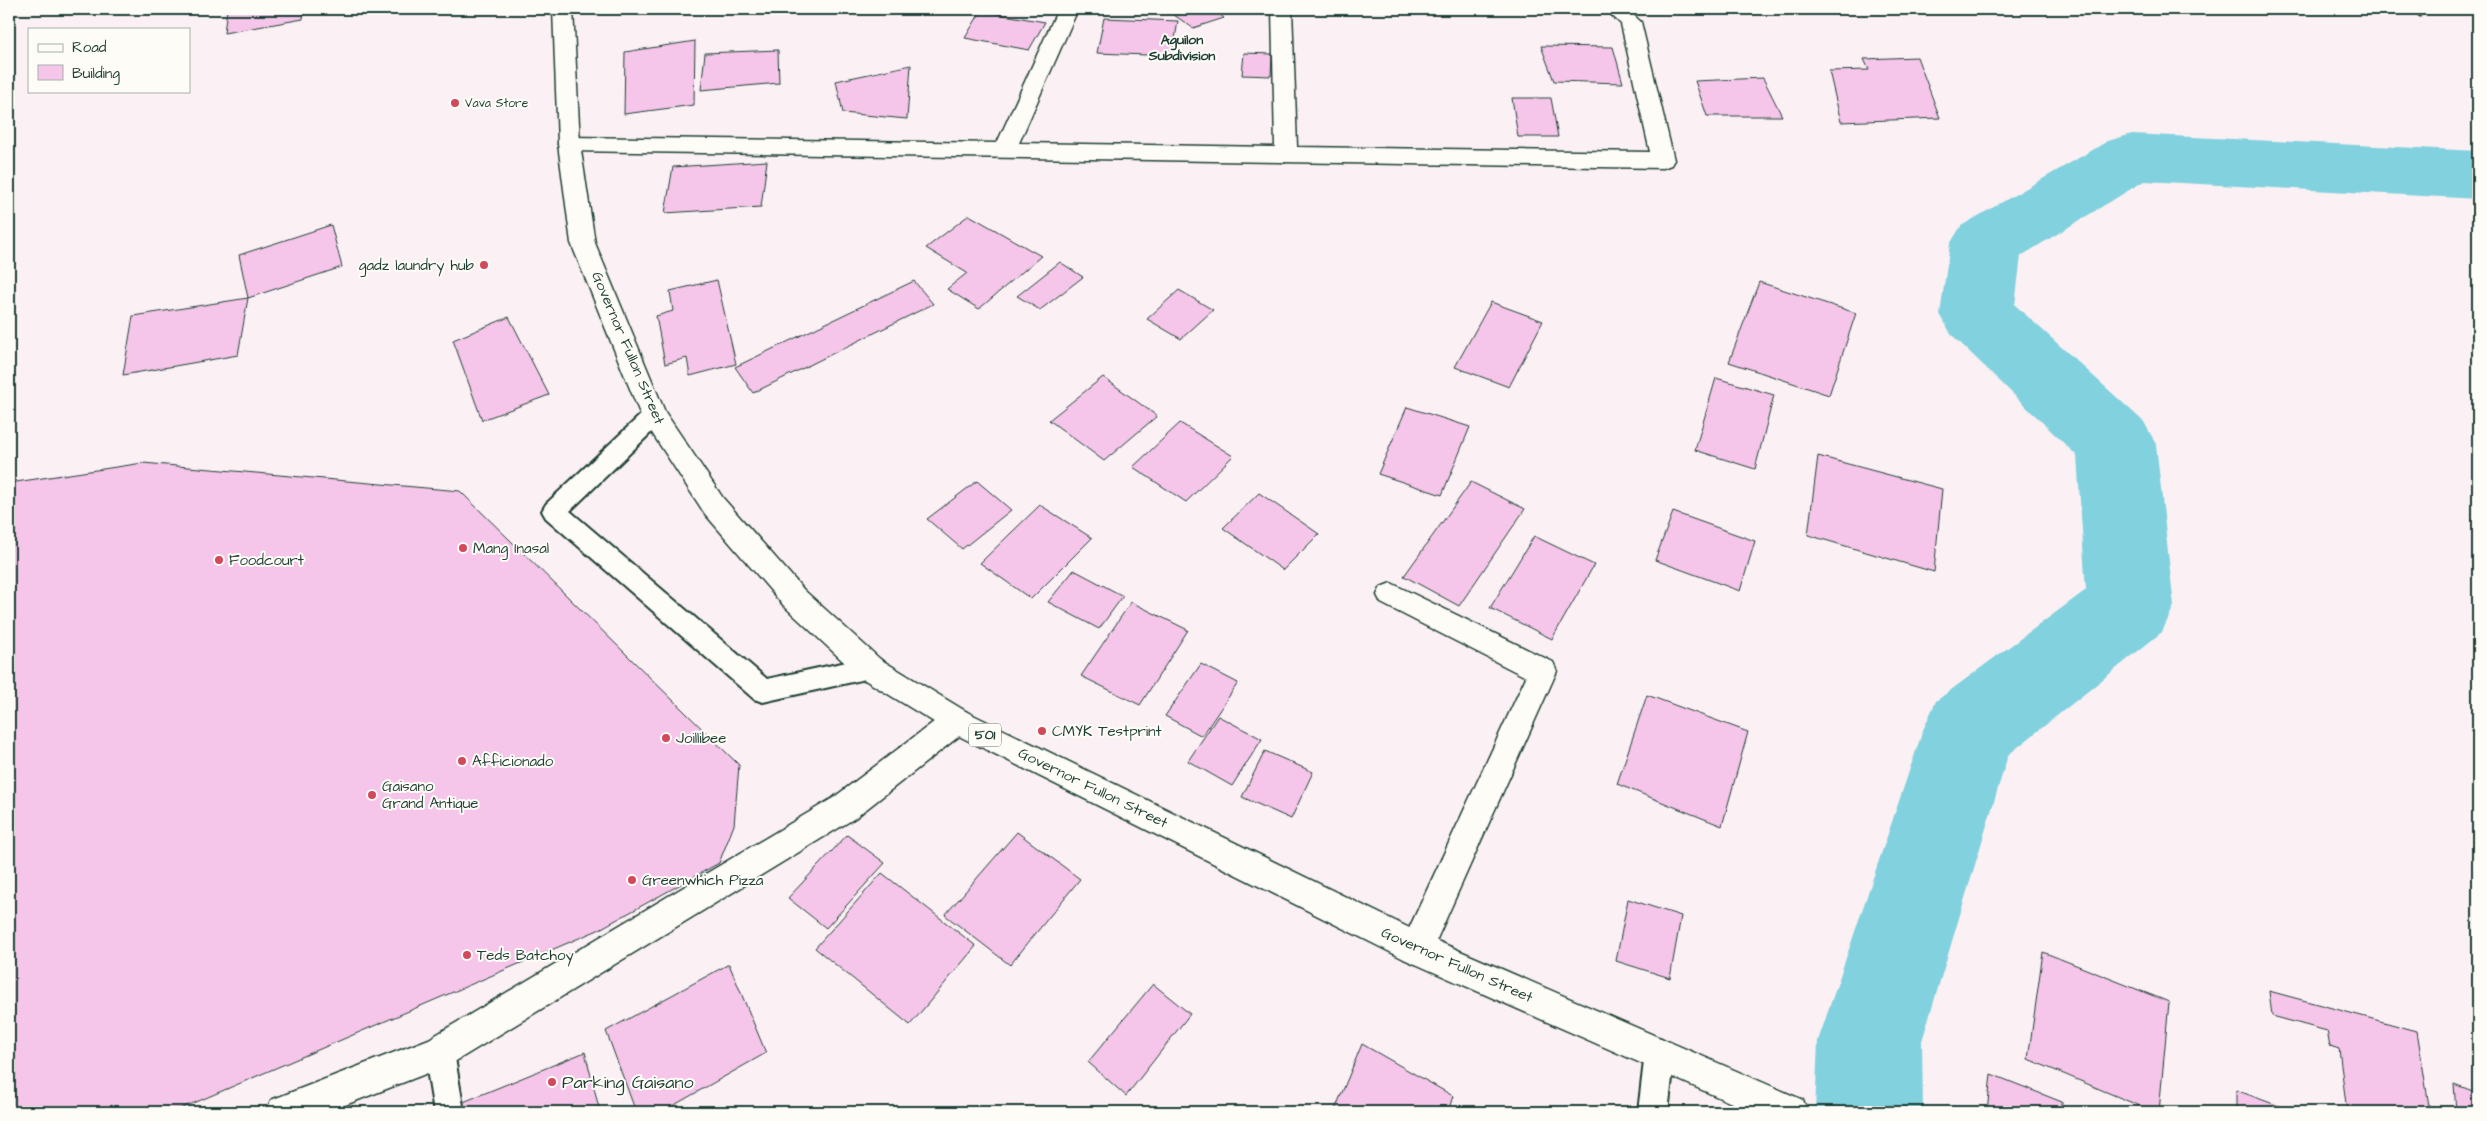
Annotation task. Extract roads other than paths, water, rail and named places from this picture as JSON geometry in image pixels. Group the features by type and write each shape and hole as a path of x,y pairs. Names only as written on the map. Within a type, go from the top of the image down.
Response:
{"street":[{"name":"Governor Fullon Street","path":"563,9 569,144 583,243 654,416 714,506 794,598 870,668 957,721 1416,948 1660,1053 1791,1112"},
{"path":"1005,150 1068,9"},
{"path":"1282,9 1286,154"},
{"path":"569,144 1663,160 1631,22 1615,9"},
{"path":"1391,595 1543,671 1416,948"},
{"path":"283,1112 439,1052 844,808 957,721"}],"lane":[{"path":"654,416 554,510 763,691 870,668"},
{"path":"439,1052 448,1112"},
{"path":"1653,1112 1660,1053"}],"waterway":[{"path":"1869,1112 1870,1041 1969,730 2131,606 2116,444 1977,314 1986,244 2132,157 2478,175"}],"place":[{"name":"Vava Store","path":"455,103"},
{"name":"gadz laundry hub","path":"484,265"},
{"name":"Mang Inasal","path":"463,548"},
{"name":"Foodcourt","path":"219,560"},
{"name":"CMYK Testprint","path":"1042,731"},
{"name":"Joillibee","path":"666,738"},
{"name":"Afficionado","path":"462,761"},
{"name":"Gaisano Grand Antique","path":"372,795"},
{"name":"Greenwhich Pizza","path":"632,880"},
{"name":"Teds Batchoy","path":"467,955"},
{"name":"Parking Gaisano","path":"552,1082"}],"district":[{"name":"Aguilon Subdivision","path":"1182,48"}]}
